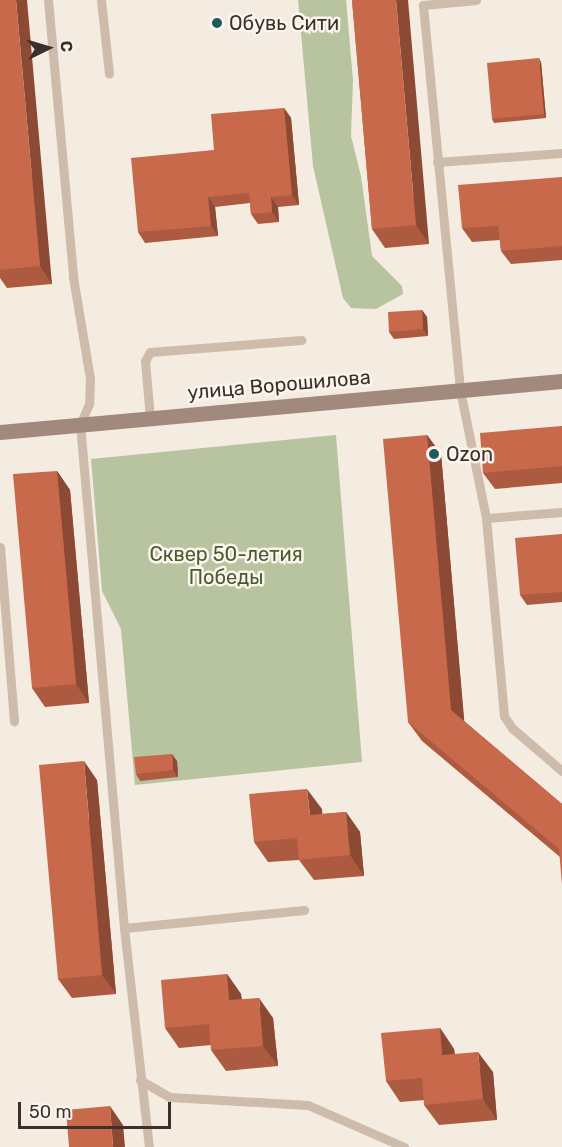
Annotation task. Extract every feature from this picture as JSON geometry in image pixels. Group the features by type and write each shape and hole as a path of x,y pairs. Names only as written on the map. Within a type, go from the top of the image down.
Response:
{"main road":[{"name":"улица Ворошилова","path":"0,432 562,381"}],"lane":[{"path":"48,0 73,277 90,379 89,404 80,424 124,928 149,1147"},
{"path":"101,0 109,74"},
{"path":"476,0 423,5 460,390 486,518 504,716 512,728 562,771"},
{"path":"437,162 562,153"},
{"path":"150,418 145,361 150,352 302,340"},
{"path":"486,518 562,512"},
{"path":"0,547 14,721"},
{"path":"124,928 304,910"},
{"path":"140,1080 171,1097 308,1105 404,1147"}],"green space":[{"path":"298,0 346,0 353,80 351,136 361,176 372,256 402,286 403,294 376,309 351,308 343,298 313,166"},
{"name":"Сквер 50-летия Победы","path":"336,435 362,762 135,785 121,629 102,591 91,459"}],"building":[{"path":"0,0 16,0 40,266 0,270"},
{"path":"352,0 396,0 416,225 372,229"},
{"path":"539,58 544,114 492,119 487,63"},
{"path":"284,108 292,195 271,197 272,212 251,214 249,193 208,197 211,226 138,232 131,158 214,150 211,114"},
{"path":"562,177 562,246 501,251 498,226 462,228 458,185"},
{"path":"422,310 423,329 389,332 388,312"},
{"path":"562,426 562,466 483,473 480,433"},
{"path":"427,435 451,710 562,804 562,885 559,849 408,722 383,439"},
{"path":"57,471 76,684 32,688 13,474"},
{"path":"562,534 562,592 520,595 515,538"},
{"path":"172,754 173,770 136,774 134,757"},
{"path":"84,761 102,975 58,979 39,765"},
{"path":"307,789 310,815 346,812 350,855 299,860 297,838 254,842 249,794"},
{"path":"227,974 229,1000 259,998 263,1046 211,1050 209,1024 165,1028 161,980"},
{"path":"440,1028 442,1055 478,1052 483,1099 424,1105 422,1078 386,1081 381,1033"},
{"path":"110,1106 113,1147 69,1147 66,1110"}],"place":[{"name":"Обувь Сити","path":"217,23"},
{"name":"Ozon","path":"434,454"}]}
